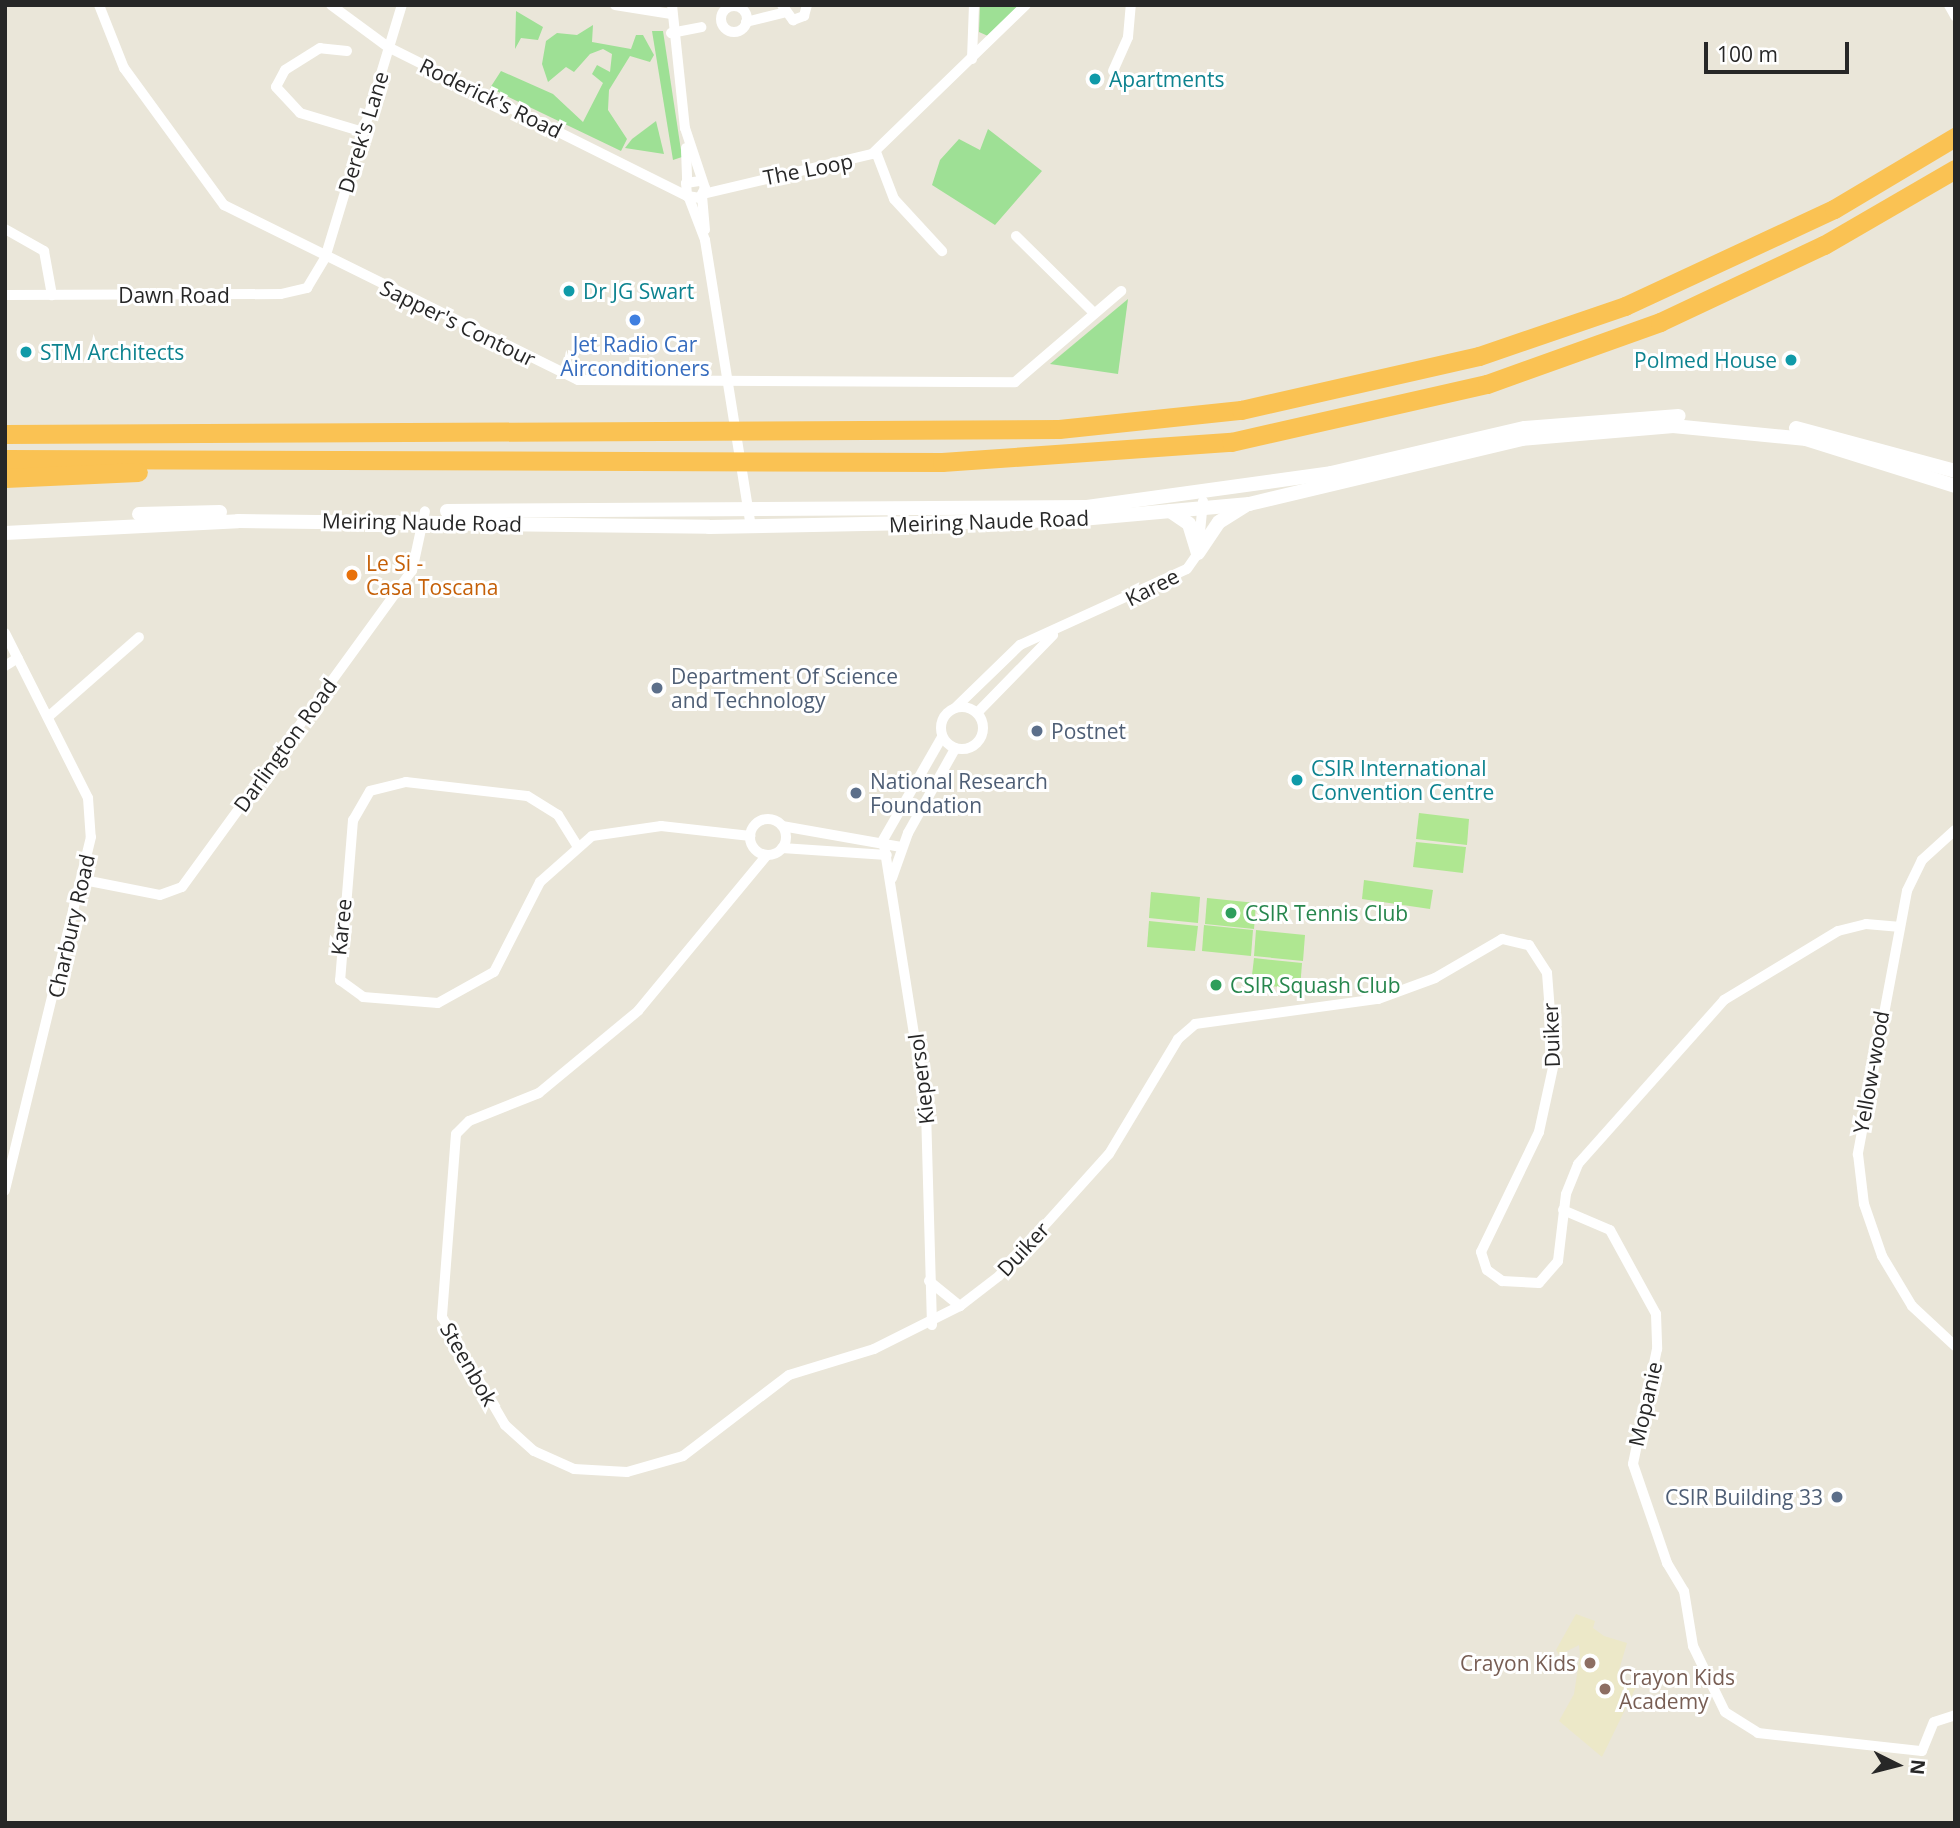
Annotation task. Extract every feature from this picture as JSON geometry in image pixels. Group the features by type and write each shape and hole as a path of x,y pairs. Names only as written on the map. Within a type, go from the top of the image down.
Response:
{"highway":[{"path":"6,434 1059,429 1241,410 1455,363 1625,306 1834,209 1955,137"},
{"path":"5,459 942,462 1158,449 1286,432 1487,384 1660,322 1824,245 1955,169"},
{"path":"5,478 369,462"}],"street":[{"path":"88,5 100,7"},
{"name":"Roderick's Road","path":"331,5 388,47 688,197"},
{"name":"Derek's Lane","path":"325,258 402,5"},
{"path":"615,5 672,10 671,33 687,138 701,182 705,240 751,526"},
{"path":"671,33 721,24 733,32 746,18 782,9 797,20 807,5"},
{"path":"972,59 974,5"},
{"name":"The Loop","path":"688,197 703,195 732,183 876,152 1026,5"},
{"path":"1113,71 1128,37 1131,5"},
{"path":"1949,5 1955,16"},
{"name":"Sapper's Contour","path":"100,7 117,57 205,186 240,216 578,380 729,385 1015,382 1121,291"},
{"path":"721,24 730,7 746,18"},
{"path":"347,51 320,48 285,70 276,87 300,113 363,132"},
{"path":"687,138 688,197 705,240"},
{"path":"876,152 894,199 943,251"},
{"name":"Roderick's Road","path":"658,180 701,182"},
{"name":"The Loop","path":"701,182 732,183"},
{"path":"5,229 44,251 52,295"},
{"path":"1016,236 1094,313"},
{"name":"Dawn Road","path":"5,295 292,293 313,282 325,258"},
{"name":"Meiring Naude Road","path":"5,525 159,513 424,516 751,526 1070,520 1170,511 1203,501 1525,428 1627,416 1774,424 1872,444 1955,471"},
{"name":"Meiring Naude Road","path":"5,533 158,523 748,503 1087,507 1203,501 1249,504 1478,447 1636,426 1717,427 1806,439 1955,486"},
{"name":"Karee","path":"955,708 995,665 1020,645 1056,632 1175,579 1198,553 1203,501"},
{"path":"1198,553 1219,522 1249,504"},
{"path":"1170,511 1189,524 1198,553"},
{"name":"Darlington Road","path":"84,880 160,895 182,887 412,571 424,516"},
{"name":"Karee","path":"977,713 1007,675 1056,632"},
{"name":"Charbury Road","path":"5,633 88,798 91,837 84,880 5,1191"},
{"path":"48,717 139,637"},
{"path":"5,666 18,658"},
{"path":"995,665 1007,675"},
{"path":"955,708 977,713 980,740 955,749 899,852 892,878 883,854 883,840 942,737 943,718 955,708"},
{"path":"942,737 955,749"},
{"name":"Karee","path":"578,847 558,815 527,796 406,782 370,791 353,820 340,981 354,995 428,1005 470,988 494,972 540,882 592,836 633,826 750,836"},
{"path":"750,878 755,849 750,836 761,820 782,826 883,840 899,852"},
{"path":"782,826 782,848"},
{"name":"Yellow-wood","path":"1955,830 1914,872 1898,927 1861,1115 1860,1181 1876,1244 1900,1289 1955,1346"},
{"path":"750,878 766,855 782,848 883,854 899,852"},
{"path":"755,849 766,855"},
{"name":"Steenbok","path":"750,878 655,994 592,1051 538,1093 460,1128 442,1252 442,1317 518,1441 574,1469 627,1472 683,1456 789,1375 932,1325"},
{"name":"Kiepersol","path":"892,878 926,1110 932,1325"},
{"name":"Duiker","path":"932,1325 999,1276 1109,1154 1178,1039 1195,1024 1378,999 1435,978 1502,939 1529,945 1545,969 1554,1063 1539,1132 1481,1244 1488,1270 1514,1284 1547,1278 1558,1261 1563,1210 1588,1150 1731,994 1838,931 1866,924 1898,927"},
{"name":"Mopanie","path":"1563,1210 1610,1230 1656,1314 1657,1349 1633,1464 1684,1591 1693,1646 1721,1706 1758,1732 1922,1751 1934,1722 1955,1715"},
{"path":"929,1281 960,1306"}],"shaded area":[{"name":"Crayon Kids Academy","path":"1576,1614 1595,1621 1593,1628 1604,1636 1627,1643 1617,1677 1637,1685 1602,1757 1559,1721 1574,1694 1580,1655 1579,1645 1559,1655 1556,1650"}],"green space":[{"path":"980,5 1021,5 988,36 979,32"},
{"path":"516,11 543,27 538,40 521,38 515,49"},
{"path":"593,25 592,42 631,49 636,35 643,35 654,55 650,62 630,56 609,90 608,110 627,139 621,151 490,88 501,71 553,94 583,122 603,83 592,74 597,65 610,72 612,54 603,49 590,54 574,72 566,67 548,82 542,64 546,41 557,33 577,35"},
{"path":"652,31 663,31 682,157 673,160"},
{"path":"656,121 664,154 625,148 632,139"},
{"path":"988,129 1042,171 995,225 932,185 940,160 959,139 980,150"},
{"path":"1128,299 1118,374 1050,364"},
{"path":"1419,813 1469,819 1467,845 1416,839"},
{"path":"1416,842 1466,847 1463,873 1413,867"},
{"path":"1364,880 1433,890 1430,909 1362,899"},
{"name":"CSIR Tennis Club","path":"1151,892 1200,897 1198,923 1149,918"},
{"name":"CSIR Tennis Club","path":"1207,898 1256,903 1254,929 1205,924"},
{"name":"CSIR Tennis Club","path":"1149,921 1198,926 1195,951 1147,947"},
{"name":"CSIR Tennis Club","path":"1204,925 1253,930 1251,956 1202,951"},
{"name":"CSIR Tennis Club","path":"1256,930 1305,935 1303,961 1254,956"},
{"name":"CSIR Tennis Club","path":"1254,958 1302,963 1300,989 1251,984"}],"place":[{"name":"Apartments","path":"1095,79"},
{"name":"Dr JG Swart","path":"569,291"},
{"name":"Jet Radio Car Airconditioners","path":"635,320"},
{"name":"STM Architects","path":"26,352"},
{"name":"Polmed House","path":"1791,360"},
{"name":"Le Si - Casa Toscana","path":"352,575"},
{"name":"Department Of Science and Technology","path":"657,688"},
{"name":"Postnet","path":"1037,731"},
{"name":"CSIR International Convention Centre","path":"1297,780"},
{"name":"National Research Foundation","path":"856,793"},
{"name":"CSIR Tennis Club","path":"1231,913"},
{"name":"CSIR Squash Club","path":"1216,985"},
{"name":"CSIR Building 33","path":"1837,1497"},
{"name":"Crayon Kids","path":"1590,1663"},
{"name":"Crayon Kids Academy","path":"1605,1689"}]}
